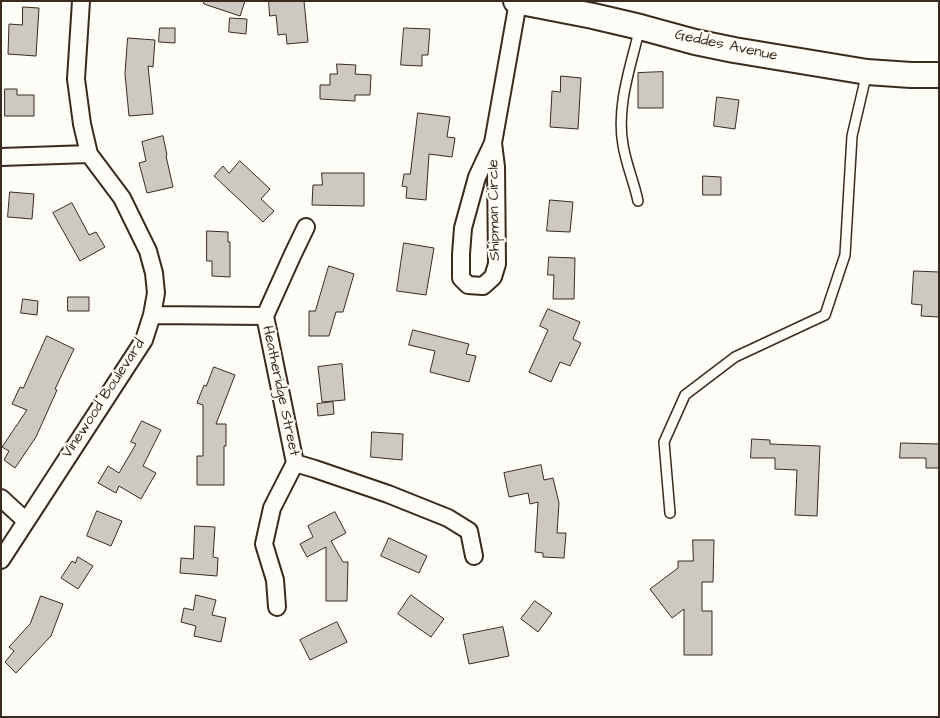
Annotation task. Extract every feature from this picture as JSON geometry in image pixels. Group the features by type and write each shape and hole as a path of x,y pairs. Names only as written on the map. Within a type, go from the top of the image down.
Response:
{"main road":[{"name":"Geddes Avenue","path":"517,1 593,16 734,50 867,72 939,76"}],"street":[{"name":"Vinewood Boulevard","path":"1,560 144,340 152,315 156,293 154,273 148,251 122,198 89,154 82,124 76,79 81,1"},
{"name":"Shipman Circle","path":"493,142 496,167 497,264 493,277 483,286 468,285 461,278 463,228 477,177 493,142 517,1"},
{"path":"1,157 89,154"},
{"path":"152,315 265,316 306,227"},
{"name":"Heatheridge Street","path":"265,316 295,464 272,508 264,544 275,580 278,607"},
{"path":"295,464 388,494 448,518 469,531 474,556"},
{"path":"1,498 26,520"}],"lane":[{"path":"638,202 623,146 621,122 622,100 640,27"},
{"path":"670,513 664,442 685,395 734,357 825,315 845,255 852,136 867,72"}],"building":[{"path":"204,1 245,1 240,16 204,4"},
{"path":"269,1 304,1 308,42 287,44 286,34 278,35 276,15 270,16"},
{"path":"23,7 39,8 36,56 8,54 9,24 22,25"},
{"path":"230,18 247,19 246,34 229,32"},
{"path":"160,28 175,28 175,43 159,42"},
{"path":"404,28 430,29 428,55 422,55 422,66 401,65"},
{"path":"128,38 155,40 153,67 148,66 153,114 129,116 125,74"},
{"path":"337,64 356,65 355,74 371,75 370,95 355,95 355,101 320,99 320,85 330,85 330,74 337,74"},
{"path":"663,72 663,108 638,108 638,73"},
{"path":"561,76 581,78 578,129 550,127 552,91 560,92"},
{"path":"5,89 17,89 17,95 34,95 34,116 5,116"},
{"path":"717,97 739,100 735,129 714,126"},
{"path":"418,113 450,117 447,137 455,138 452,157 429,154 426,200 406,198 407,187 402,186 404,174 410,174"},
{"path":"163,136 173,187 147,193 139,163 146,161 142,142"},
{"path":"240,161 270,189 261,199 274,211 263,222 214,176 223,166 229,173"},
{"path":"322,173 364,173 364,206 312,205 313,185 322,185"},
{"path":"703,176 721,177 721,195 703,195"},
{"path":"10,192 34,194 32,219 8,217"},
{"path":"550,200 573,202 570,232 547,231"},
{"path":"72,203 89,235 96,232 105,247 80,261 53,213"},
{"path":"207,231 228,232 228,242 230,242 230,277 212,276 212,261 207,261"},
{"path":"404,243 434,248 426,295 397,291"},
{"path":"549,257 575,258 574,299 553,299 554,275 548,275"},
{"path":"329,266 354,274 343,312 336,312 329,336 309,336 309,311 315,311"},
{"path":"914,271 939,272 939,317 921,316 922,305 912,304"},
{"path":"68,297 89,297 89,311 68,311"},
{"path":"23,299 38,301 37,315 21,313"},
{"path":"548,309 580,322 573,339 581,343 570,366 560,362 551,382 529,372 548,330 540,326"},
{"path":"413,330 469,344 466,354 476,356 469,382 430,372 435,351 409,345"},
{"path":"47,336 74,349 55,389 57,390 36,437 15,468 4,460 9,451 2,447 27,410 12,404 20,387 23,388"},
{"path":"342,364 345,400 322,402 318,367"},
{"path":"214,367 235,375 216,424 226,424 224,485 197,485 197,456 203,456 203,405 197,403"},
{"path":"333,402 334,414 318,416 317,404"},
{"path":"142,421 161,430 143,466 156,473 141,499 119,486 116,493 98,483 108,466 119,473 136,444 131,442"},
{"path":"372,432 403,434 402,460 371,457"},
{"path":"752,439 770,440 770,444 820,446 817,516 795,515 797,470 775,469 775,458 751,458"},
{"path":"901,443 939,444 939,468 926,468 926,458 900,458"},
{"path":"541,465 544,480 553,478 559,503 557,533 566,533 564,558 543,557 543,553 535,552 538,502 530,504 528,493 509,497 504,473"},
{"path":"97,511 122,521 111,546 87,536"},
{"path":"335,512 346,533 331,541 343,562 348,562 347,601 326,601 326,547 307,557 300,544 313,537 308,526"},
{"path":"195,526 215,527 213,557 218,558 217,576 180,573 181,558 193,559"},
{"path":"389,538 427,556 419,573 381,556"},
{"path":"693,540 714,540 713,582 702,582 702,611 712,611 712,655 684,655 684,609 672,618 650,589 678,568 678,561 693,561"},
{"path":"78,557 93,566 78,589 61,578 72,561 75,563"},
{"path":"196,595 216,600 212,615 226,618 221,642 194,636 196,626 181,622 184,608 193,610"},
{"path":"411,595 444,619 431,637 398,614"},
{"path":"41,596 63,604 51,636 16,673 5,662 14,651 9,647 30,624"},
{"path":"535,601 552,613 538,632 521,619"},
{"path":"337,622 347,642 310,660 300,640"},
{"path":"503,627 509,656 469,664 463,635"}]}
